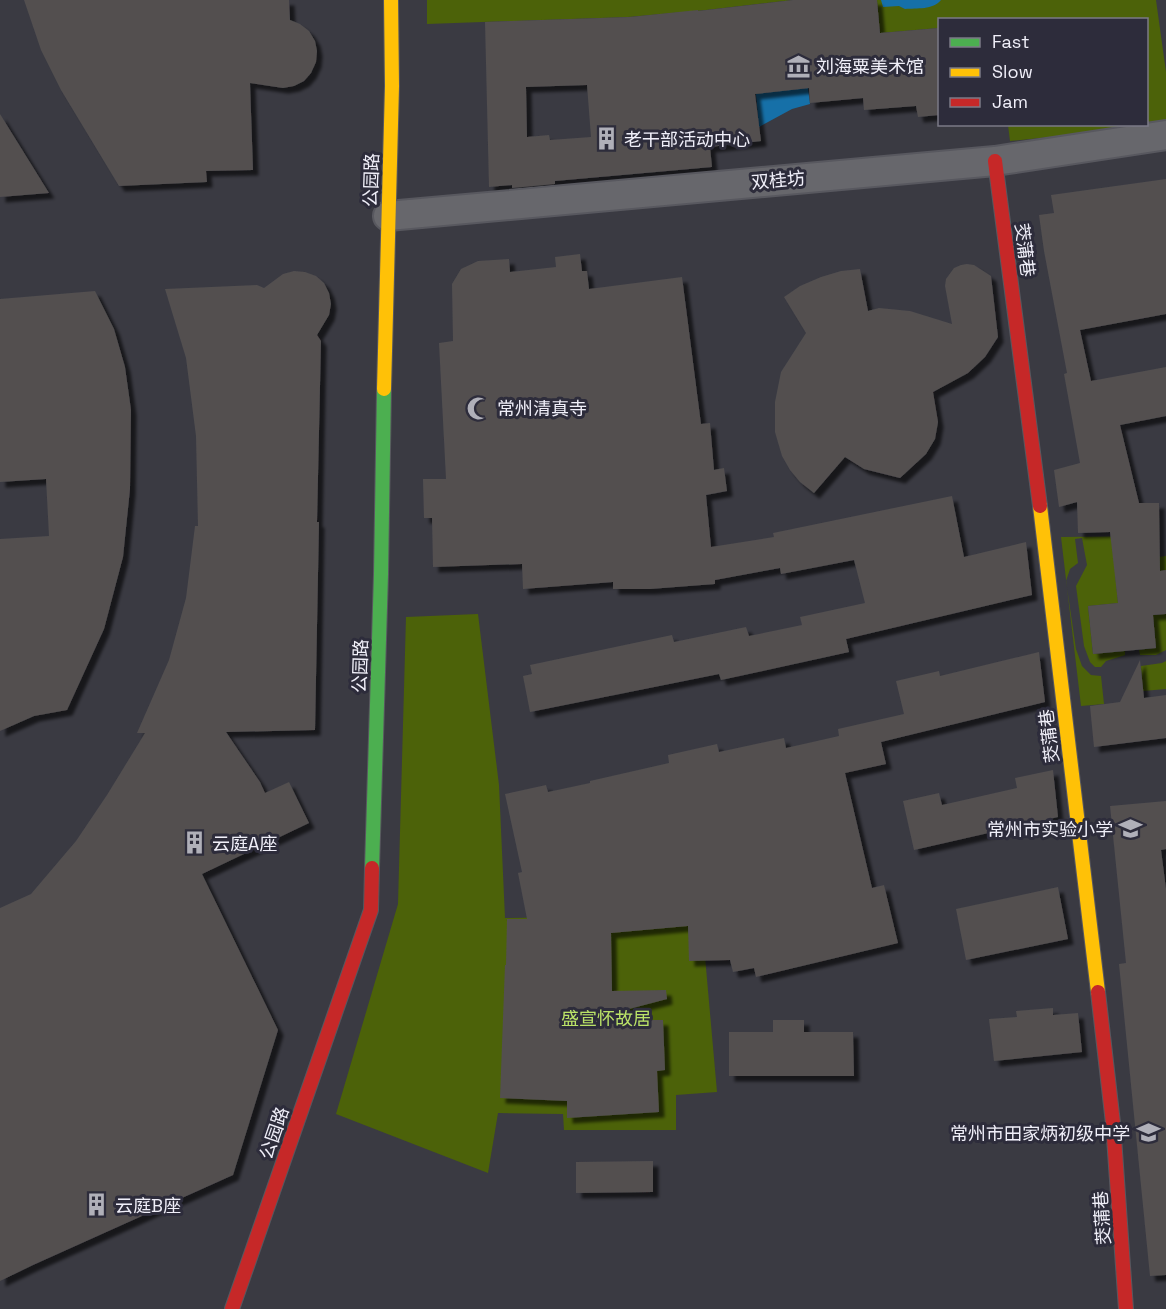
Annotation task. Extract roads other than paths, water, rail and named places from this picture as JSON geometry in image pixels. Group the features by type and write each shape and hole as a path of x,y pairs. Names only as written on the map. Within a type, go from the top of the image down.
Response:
{"street":[{"name":"公园路","path":"232,1309 371,910 392,87 391,0"},
{"name":"双桂坊","path":"388,216 995,161 1166,135"},
{"name":"茭蒲巷","path":"995,161 1043,526 1112,1111 1126,1309"}],"water":[{"path":"881,0 941,0 929,7 905,9 899,6 883,7"},
{"path":"808,88 810,104 792,109 759,127 756,94"}],"place":[{"name":"刘海粟美术馆","path":"798,66"},
{"name":"老干部活动中心","path":"606,139"},
{"name":"常州清真寺","path":"479,408"},
{"name":"常州市实验小学","path":"1131,829"},
{"name":"云庭A座","path":"194,843"},
{"name":"常州市田家炳初级中学","path":"1148,1133"},
{"name":"云庭B座","path":"97,1205"}],"park label":[{"name":"盛宣怀故居","path":"606,1018"}]}
